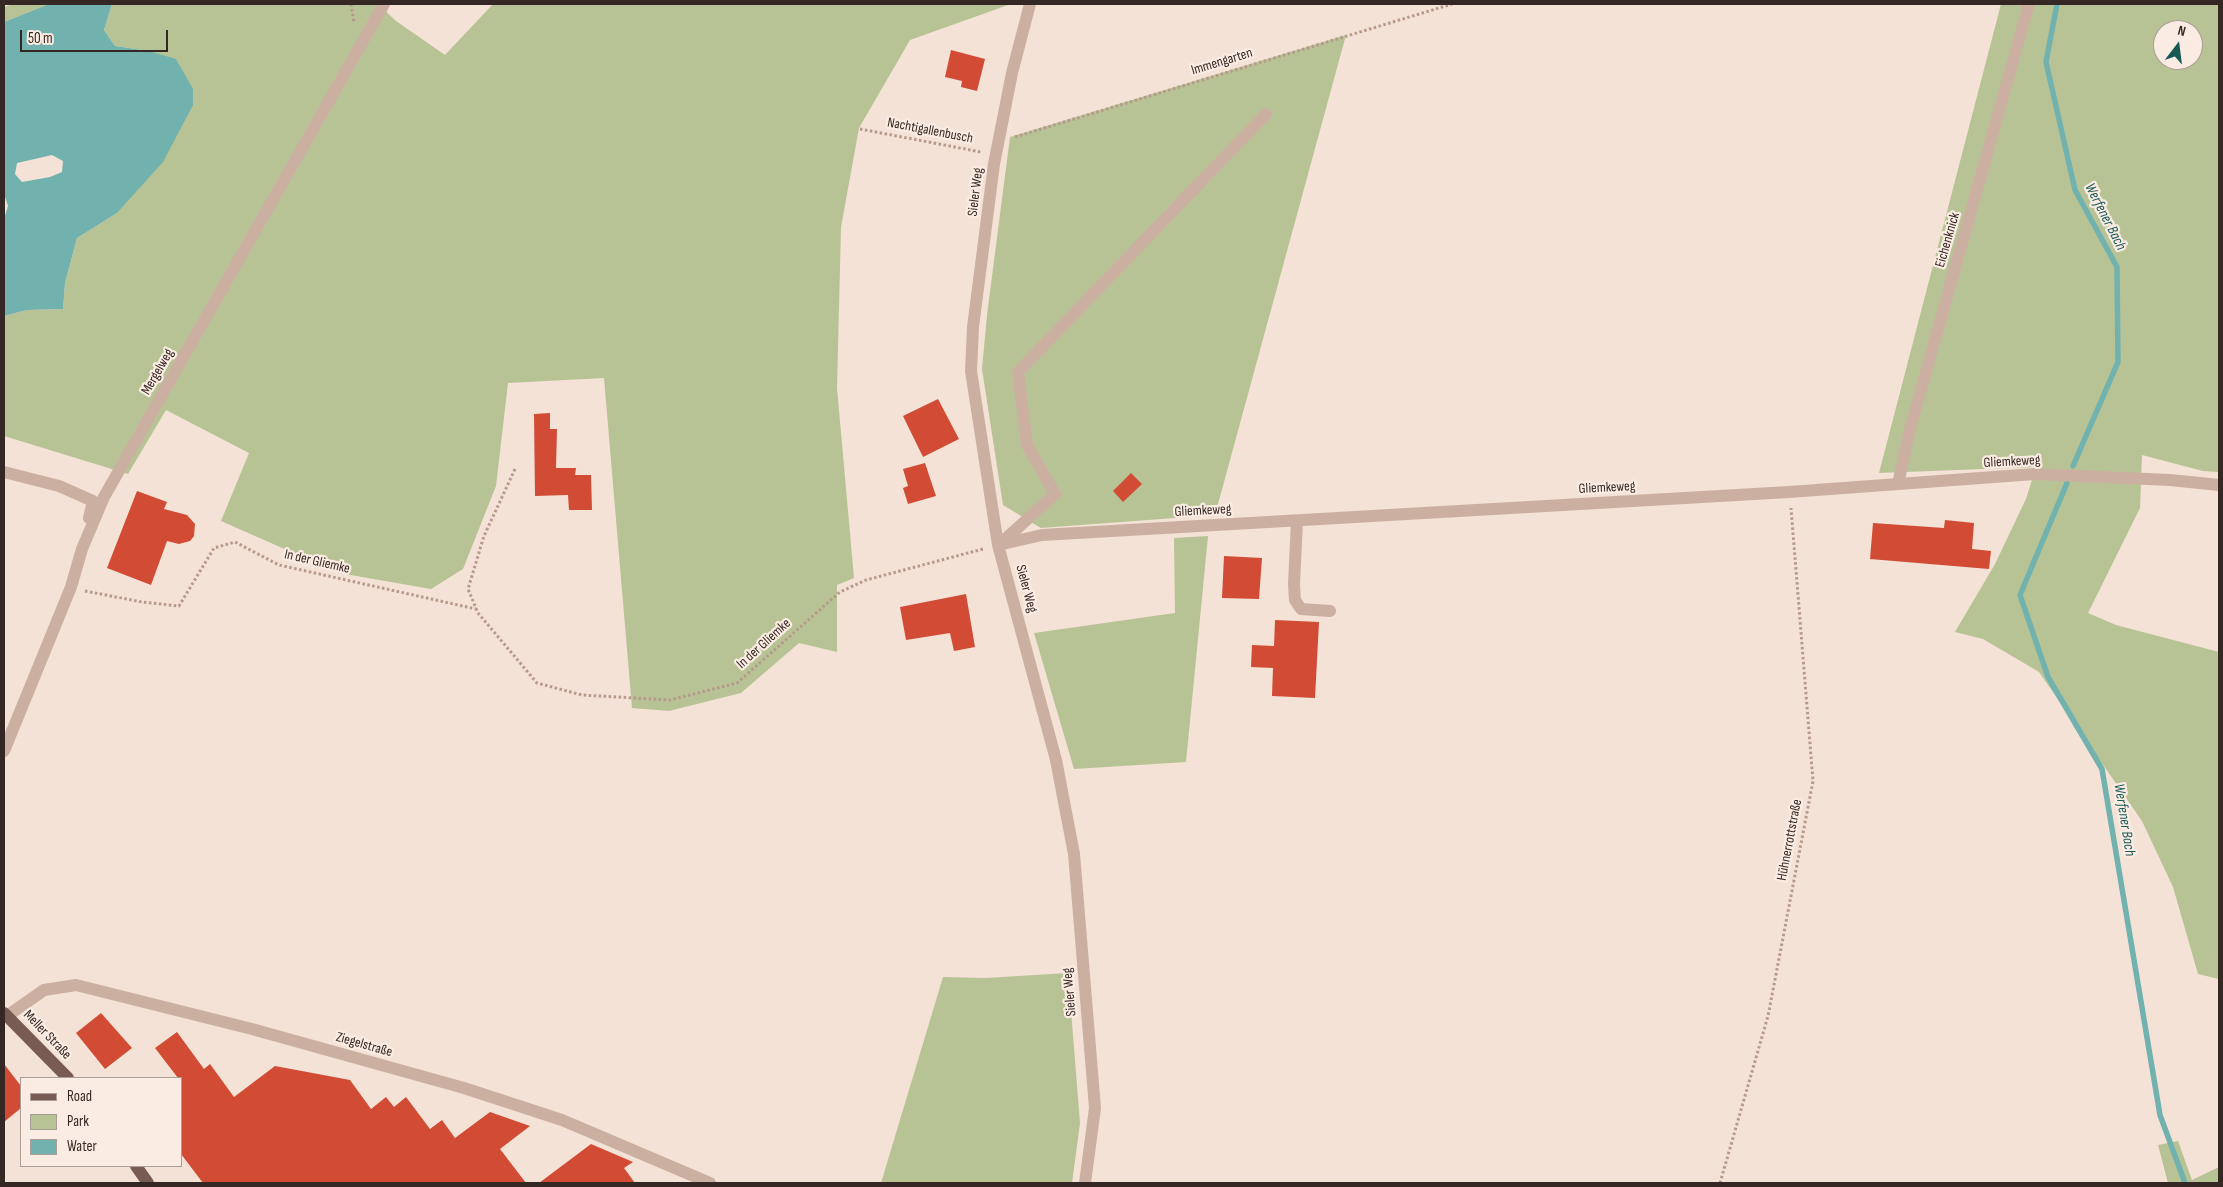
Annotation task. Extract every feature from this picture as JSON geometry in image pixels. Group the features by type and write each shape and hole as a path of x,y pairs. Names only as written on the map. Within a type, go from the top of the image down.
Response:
{"main road":[{"name":"Meller Straße","path":"6,1015 67,1077"},
{"path":"137,1167 148,1183"}],"street":[{"name":"Mergelweg","path":"4,752 70,591 82,549 104,497 384,4"},
{"name":"Sieler Weg","path":"1030,4 1012,73 996,155 973,327 971,371 998,545 1056,760 1074,854 1095,1108 1086,1183"},
{"name":"Eichenknick","path":"1898,484 1910,429 2029,4"},
{"path":"998,545 1055,494 1027,445 1018,372 1266,114"},
{"path":"4,472 59,486 93,501 82,549"},
{"name":"Gliemkeweg","path":"998,545 1042,535 1789,492 2035,474 2170,480 2219,485"},
{"path":"1297,521 1295,600 1301,609 1330,611"},
{"name":"Ziegelstraße","path":"6,1015 44,990 76,985 252,1029 473,1091 562,1120 710,1183"}],"path":[{"name":"Immengarten","path":"999,142 1452,4"},
{"name":"Nachtigallenbusch","path":"860,129 996,155"},
{"name":"In der Gliemke","path":"515,469 484,536 468,589 477,609 537,683 582,695 670,700 737,683 840,592 857,584 919,565 998,545"},
{"name":"Hühnerrottstraße","path":"1720,1183 1768,1016 1813,781 1789,492"},
{"name":"In der Gliemke","path":"70,591 90,590 142,602 179,606 214,548 235,542 279,565 477,609"}],"green space":[{"path":"13,4 49,4 4,22 4,7"},
{"path":"112,4 378,4 396,21 445,55 493,4 1011,4 910,40 859,128 841,227 837,388 854,578 837,585 837,652 799,643 741,693 669,711 632,708 604,378 508,383 496,486 463,569 431,589 339,573 221,521 249,453 166,410 128,474 4,436 4,316 27,310 63,309 65,283 77,238 117,213 149,51 115,46 104,30"},
{"path":"2001,4 2219,4 2219,472 2203,471 2142,455 2140,508 2088,613 2116,625 2219,652 2219,979 2198,974 2173,887 2142,821 2039,672 1983,639 1955,632 1995,564 2026,499 2036,467 1879,473"},
{"path":"1346,35 1215,515 1041,528 1003,505 982,369 987,315 1010,137"},
{"path":"1208,536 1186,762 1074,769 1034,633 1175,613 1174,538"},
{"path":"1068,973 1080,1123 1072,1183 881,1183 943,977 986,978"},
{"path":"2178,1141 2192,1180 2219,1167 2219,1183 2168,1183 2158,1145"}],"water":[{"path":"49,4 112,4 104,30 115,46 149,51 176,59 193,89 193,105 163,162 117,213 77,238 65,283 63,309 27,310 4,316 4,219 8,206 4,194 4,22","holes":["52,155 63,161 62,172 50,177 22,182 15,174 17,163"]}],"building":[{"path":"951,50 985,59 977,91 961,87 962,81 945,77"},
{"path":"938,399 959,439 923,457 903,416"},
{"path":"550,413 550,429 557,429 556,468 576,468 575,475 591,475 592,510 569,510 568,495 535,496 534,414"},
{"path":"925,463 936,496 908,504 903,488 908,486 903,469"},
{"path":"1131,473 1142,484 1123,502 1113,491"},
{"path":"137,491 167,502 164,509 187,515 195,524 194,536 190,541 179,544 167,541 151,585 107,568"},
{"path":"1945,520 1974,523 1972,549 1991,551 1989,569 1870,559 1873,523 1944,528"},
{"path":"1224,556 1262,558 1259,599 1222,598"},
{"path":"966,594 975,647 954,651 950,633 906,640 900,607"},
{"path":"1275,620 1319,622 1315,698 1272,696 1273,668 1251,667 1252,645 1274,646"},
{"path":"101,1013 132,1048 105,1069 76,1033"},
{"path":"177,1032 204,1069 210,1064 234,1097 275,1066 350,1080 371,1109 386,1097 394,1107 406,1097 430,1129 442,1120 455,1138 490,1112 530,1126 500,1149 526,1183 203,1183 182,1155 182,1077 177,1077 155,1048"},
{"path":"4,1064 20,1085 20,1109 4,1122"},
{"path":"591,1144 633,1162 624,1168 635,1183 539,1183"}],"waterway":[{"name":"Werfener Bach","path":"2057,4 2046,62 2075,190 2117,267 2118,362 2073,466"},
{"name":"Werfener Bach","path":"2067,483 2020,595 2048,677 2102,769 2160,1115 2185,1183"}]}
